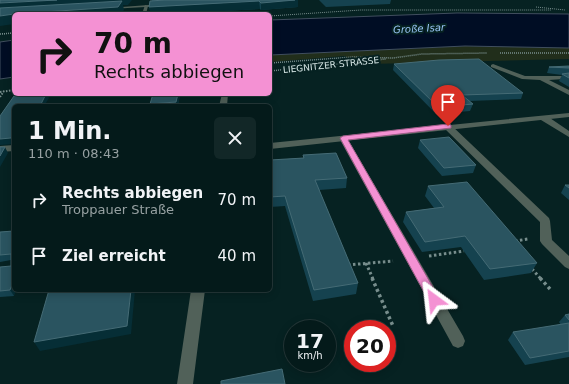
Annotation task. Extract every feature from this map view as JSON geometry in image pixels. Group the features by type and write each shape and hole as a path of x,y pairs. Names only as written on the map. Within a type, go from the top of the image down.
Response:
{"street":[{"path":"103,9 168,5"},
{"path":"144,12 146,6"},
{"path":"492,66 524,78 564,77"},
{"path":"541,78 569,93"},
{"path":"272,146 448,126 569,115"},
{"path":"544,118 569,135"},
{"path":"448,126 545,221 546,241 569,264"},
{"path":"343,138 458,341"},
{"path":"0,149 12,148"},
{"path":"185,384 198,292"}],"path":[{"path":"536,7 564,10"},
{"path":"272,16 361,10 552,10"},
{"path":"0,34 12,33"},
{"path":"272,63 353,56 393,58 444,52 491,53"},
{"path":"499,53 569,53"},
{"name":"LIEGNITZER STRASSE","path":"272,70 393,58"},
{"path":"0,92 12,90"},
{"path":"0,97 4,91"},
{"path":"509,242 545,236"},
{"path":"366,263 391,320"},
{"path":"530,266 550,289"}],"green space":[{"path":"465,46 569,48 569,59 370,64 353,63 345,56 272,62 272,55"}],"water":[{"name":"Große Isar","path":"457,13 569,14 569,48 465,46 272,55 272,20"},
{"path":"12,40 12,77 0,79 0,42"}],"building":[{"path":"0,0 57,0 0,3"},
{"path":"295,0 261,3 259,1 149,7 150,1"},
{"path":"122,1 118,7 44,12 12,12 12,14 0,16 0,8"},
{"path":"479,59 523,93 462,95 473,104 438,107 394,64 439,60"},
{"path":"569,66 569,68 549,67"},
{"path":"569,73 569,78 562,74"},
{"path":"14,96 45,96 41,104 12,104 11,138 0,139 0,116"},
{"path":"152,96 178,96 176,102 150,104"},
{"path":"449,137 476,165 444,168 420,140"},
{"path":"0,147 5,147 0,156"},
{"path":"336,153 347,178 315,180 358,283 314,290 285,196 272,197 272,160 304,158 303,155"},
{"path":"467,182 537,263 490,269 465,236 425,242 406,212 444,207 428,186"},
{"path":"12,231 12,285 10,290 0,291 0,267 11,266 11,254 0,255 0,232"},
{"path":"48,292 131,292 127,326 34,342"},
{"path":"569,314 569,320 565,315"},
{"path":"569,323 569,351 530,358 513,332"},
{"path":"282,369 285,384 221,384 221,381"}],"route":[{"path":"434,300 343,138 448,126"}]}
